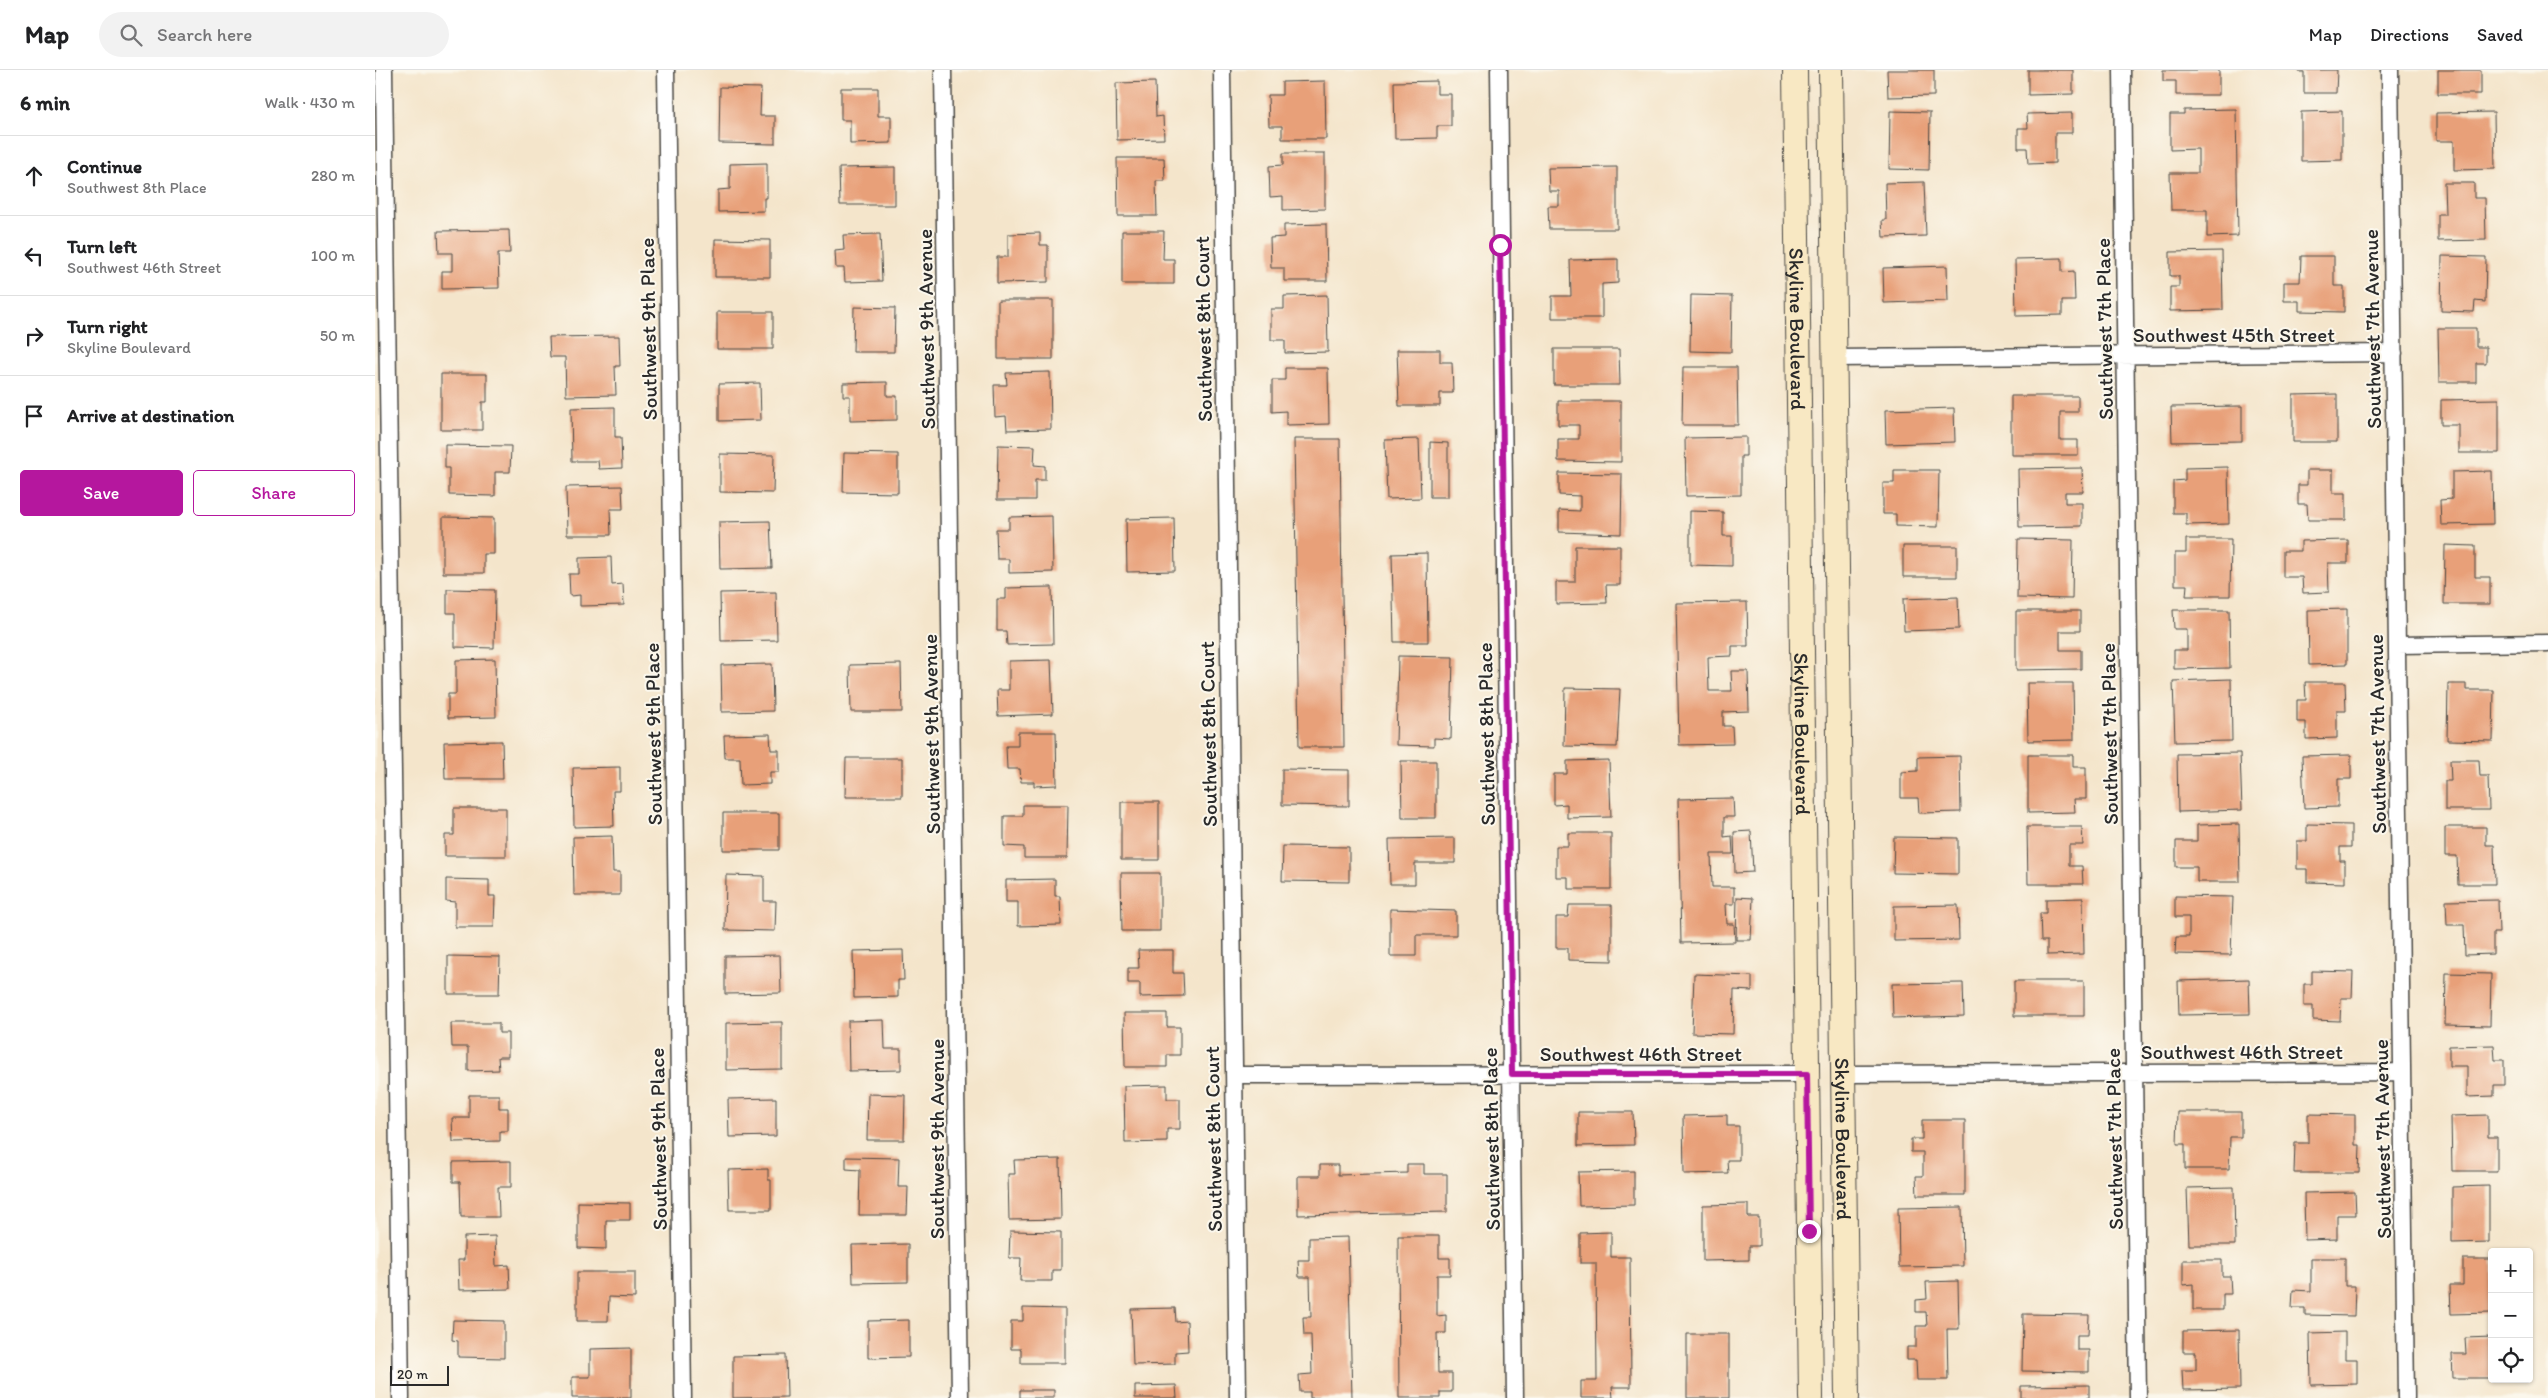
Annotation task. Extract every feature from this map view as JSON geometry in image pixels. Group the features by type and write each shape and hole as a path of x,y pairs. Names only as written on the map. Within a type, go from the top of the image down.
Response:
{"street":[{"path":"384,70 401,1398"},
{"name":"Southwest 9th Place","path":"666,70 683,1398"},
{"name":"Southwest 9th Avenue","path":"943,70 960,1398"},
{"name":"Southwest 8th Court","path":"1222,70 1238,1398"},
{"name":"Southwest 8th Place","path":"1499,70 1515,1398"},
{"name":"Skyline Boulevard","path":"1795,70 1811,1398"},
{"name":"Skyline Boulevard","path":"1831,70 1847,1398"},
{"name":"Southwest 7th Place","path":"2122,70 2138,1398"},
{"name":"Southwest 7th Avenue","path":"2390,70 2406,1398"},
{"name":"Southwest 45th Street","path":"1834,358 2394,353"},
{"path":"1799,358 1834,358"},
{"path":"2397,645 2548,643"},
{"name":"Southwest 46th Street","path":"1842,1074 2402,1072"},
{"path":"1807,1074 1842,1074"},
{"name":"Southwest 46th Street","path":"1234,1075 1807,1074"}],"building":[{"path":"1887,70 1934,70 1934,96 1888,97"},
{"path":"2028,70 2073,70 2073,94 2028,95"},
{"path":"2163,70 2219,70 2219,95 2176,95 2176,81 2163,81"},
{"path":"2299,70 2337,70 2336,93 2304,93 2304,72 2299,72"},
{"path":"2438,70 2481,70 2481,94 2438,94"},
{"path":"1325,81 1326,139 1282,139 1282,126 1269,126 1268,95 1282,95 1282,82"},
{"path":"1437,81 1437,94 1451,94 1451,126 1437,126 1437,138 1395,139 1394,82"},
{"path":"1155,82 1156,117 1163,116 1164,139 1117,140 1116,83"},
{"path":"720,87 761,88 760,116 775,116 775,144 719,143"},
{"path":"841,88 878,88 878,116 891,116 891,143 850,144 850,120 841,120"},
{"path":"2236,109 2238,236 2207,237 2207,210 2171,210 2170,173 2198,173 2198,149 2170,150 2170,114 2184,114 2184,110"},
{"path":"1890,111 1930,112 1929,170 1889,169"},
{"path":"2342,111 2342,160 2301,161 2301,112"},
{"path":"2494,112 2495,169 2454,170 2454,141 2436,141 2436,113"},
{"path":"2072,113 2072,133 2055,133 2055,163 2028,164 2027,148 2018,148 2018,128 2028,128 2027,114"},
{"path":"1283,153 1325,153 1325,209 1283,210 1283,196 1270,197 1269,166 1283,165"},
{"path":"1117,158 1164,158 1165,181 1156,181 1157,216 1118,216"},
{"path":"767,163 767,198 764,198 764,211 718,212 718,190 730,189 730,164"},
{"path":"895,167 895,205 840,205 839,168"},
{"path":"1617,167 1617,229 1549,229 1548,206 1559,206 1559,191 1549,191 1548,168"},
{"path":"1924,182 1926,236 1883,237 1882,220 1886,220 1885,183"},
{"path":"2444,183 2474,183 2474,198 2485,198 2486,240 2438,241 2438,214 2445,214"},
{"path":"1326,224 1327,281 1284,281 1284,268 1271,268 1270,238 1284,237 1284,225"},
{"path":"509,230 510,253 498,253 499,288 442,289 442,271 452,271 452,253 439,253 438,231"},
{"path":"1122,231 1164,231 1163,259 1174,259 1174,284 1122,284"},
{"path":"1040,233 1040,245 1048,245 1048,282 997,283 997,257 1008,257 1008,234"},
{"path":"880,234 882,281 845,282 844,268 836,268 835,251 844,250 843,235"},
{"path":"715,239 770,240 770,277 715,277"},
{"path":"2222,251 2223,310 2170,311 2170,287 2179,287 2179,276 2170,276 2170,252"},
{"path":"2301,256 2334,256 2334,286 2344,286 2344,312 2299,311 2299,301 2284,301 2284,282 2300,282"},
{"path":"2442,256 2486,257 2485,302 2475,301 2474,312 2441,311"},
{"path":"2062,258 2062,272 2074,271 2075,301 2062,301 2062,315 2016,316 2015,259"},
{"path":"1618,259 1618,283 1602,284 1602,318 1552,318 1552,296 1571,296 1570,260"},
{"path":"1947,266 1948,301 1884,303 1883,268"},
{"path":"1327,295 1328,352 1285,353 1285,340 1271,340 1271,309 1284,309 1284,296"},
{"path":"1691,295 1732,296 1731,352 1690,351"},
{"path":"998,300 1053,300 1053,359 998,359"},
{"path":"854,307 895,308 894,352 853,352"},
{"path":"717,312 773,312 773,349 717,349"},
{"path":"2438,328 2476,328 2476,347 2486,347 2486,363 2476,363 2476,382 2439,382"},
{"path":"619,336 620,366 615,366 616,395 566,396 565,357 550,357 549,337"},
{"path":"1554,349 1619,349 1620,385 1554,385"},
{"path":"1397,350 1440,350 1440,362 1452,362 1453,393 1440,393 1440,406 1399,406"},
{"path":"1683,367 1737,367 1738,425 1682,425"},
{"path":"1285,368 1328,368 1329,424 1286,425 1286,411 1272,412 1272,380 1285,380"},
{"path":"1050,372 1051,429 1007,430 1006,416 995,417 994,385 1007,385 1006,373"},
{"path":"441,374 487,374 487,402 482,402 482,430 441,430"},
{"path":"887,382 887,396 897,396 897,420 850,421 850,396 843,396 843,383"},
{"path":"760,383 761,420 719,421 719,384"},
{"path":"2337,394 2337,442 2293,442 2293,395"},
{"path":"2011,396 2078,396 2078,412 2060,412 2060,440 2078,440 2078,455 2011,455"},
{"path":"2499,399 2499,453 2459,453 2459,425 2441,425 2441,400"},
{"path":"1558,401 1621,401 1621,462 1558,461 1558,439 1579,439 1579,425 1558,425"},
{"path":"2242,406 2242,441 2172,442 2171,407"},
{"path":"615,407 615,437 621,437 622,468 599,469 598,461 572,461 571,408"},
{"path":"1954,408 1955,442 1886,444 1885,410"},
{"path":"1746,437 1746,456 1741,456 1741,495 1686,496 1685,438"},
{"path":"1294,439 1340,439 1344,747 1299,747"},
{"path":"1419,439 1421,498 1387,499 1385,440"},
{"path":"1430,442 1448,443 1448,497 1430,497"},
{"path":"445,445 511,446 510,472 495,472 495,496 449,495 449,468 445,468"},
{"path":"998,445 1035,446 1034,465 1045,466 1045,480 1035,480 1035,500 997,500"},
{"path":"844,453 898,454 898,493 843,492"},
{"path":"720,454 774,455 773,493 720,492"},
{"path":"2228,467 2229,524 2186,525 2186,513 2173,513 2173,481 2185,480 2185,468"},
{"path":"2082,468 2083,492 2065,492 2065,503 2082,503 2082,526 2019,527 2018,469"},
{"path":"1894,470 1939,470 1938,527 1896,526 1896,514 1883,514 1883,483 1894,483"},
{"path":"2307,470 2333,470 2333,493 2346,493 2346,520 2308,520 2307,504 2298,504 2298,485 2307,485"},
{"path":"2492,471 2493,524 2441,525 2440,500 2452,499 2452,472"},
{"path":"1559,473 1622,474 1621,534 1559,532 1559,510 1580,511 1580,496 1559,495"},
{"path":"622,486 623,509 610,509 611,535 567,535 566,487"},
{"path":"1690,511 1723,512 1723,536 1732,536 1732,566 1690,565"},
{"path":"1052,516 1053,572 1009,573 1009,559 997,559 996,529 1009,529 1009,517"},
{"path":"443,517 494,518 494,554 484,554 484,573 443,573"},
{"path":"1174,518 1175,571 1127,572 1126,519"},
{"path":"770,521 772,568 720,569 719,522"},
{"path":"2018,539 2073,540 2072,599 2017,598"},
{"path":"2186,539 2231,539 2230,596 2186,596 2187,585 2175,585 2175,553 2186,553"},
{"path":"2348,540 2348,563 2328,563 2329,592 2303,593 2302,577 2283,577 2283,551 2301,551 2301,541"},
{"path":"2445,545 2475,546 2475,577 2490,577 2490,604 2444,604"},
{"path":"1575,546 1620,546 1620,585 1606,585 1607,603 1556,604 1556,582 1575,582"},
{"path":"1903,546 1957,546 1957,577 1903,577"},
{"path":"1427,553 1428,642 1394,642 1392,554"},
{"path":"611,557 612,585 623,584 624,605 580,606 580,595 570,596 569,574 579,574 579,558"},
{"path":"1052,587 1053,644 1007,645 1006,631 997,631 997,599 1006,599 1006,588"},
{"path":"447,589 495,590 494,648 455,647 455,613 447,613"},
{"path":"776,592 777,640 721,641 720,593"},
{"path":"1958,597 1959,629 1904,631 1903,599"},
{"path":"1747,602 1748,646 1732,646 1732,656 1708,657 1709,691 1732,691 1731,671 1748,671 1749,711 1723,712 1723,726 1732,726 1733,744 1679,745 1676,603"},
{"path":"2347,609 2347,664 2309,665 2308,610"},
{"path":"2173,610 2229,610 2230,668 2174,669 2174,650 2187,650 2187,629 2174,629"},
{"path":"2016,611 2080,611 2080,631 2060,631 2060,650 2081,650 2081,669 2016,670"},
{"path":"1398,656 1453,657 1451,739 1434,738 1434,746 1396,745"},
{"path":"495,659 496,717 448,718 448,694 456,694 456,660"},
{"path":"1051,660 1053,714 998,716 997,690 1009,690 1009,661"},
{"path":"772,664 773,711 722,712 721,665"},
{"path":"901,664 902,712 851,712 850,665"},
{"path":"2231,679 2232,741 2175,742 2173,681"},
{"path":"2305,682 2345,682 2346,711 2337,711 2337,738 2306,739 2306,722 2297,722 2297,700 2306,700"},
{"path":"2027,683 2073,683 2074,740 2028,741"},
{"path":"2448,684 2466,684 2466,690 2494,690 2493,741 2447,740"},
{"path":"1565,688 1620,689 1617,747 1564,746"},
{"path":"1018,732 1056,732 1057,785 1034,786 1034,782 1021,782 1020,769 1007,769 1006,746 1018,746"},
{"path":"770,734 771,750 779,750 779,772 770,772 770,784 741,785 740,758 725,758 724,735"},
{"path":"502,741 503,779 445,779 444,742"},
{"path":"2240,753 2242,810 2178,812 2177,754"},
{"path":"2028,755 2073,755 2073,767 2086,767 2086,799 2074,799 2075,812 2028,813"},
{"path":"2351,755 2351,779 2338,779 2338,807 2304,808 2302,756"},
{"path":"1960,756 1961,812 1919,813 1918,798 1901,798 1901,772 1918,771 1918,757"},
{"path":"846,758 902,758 902,797 845,797"},
{"path":"1609,760 1611,817 1567,818 1567,804 1554,805 1554,774 1567,774 1567,761"},
{"path":"2450,760 2479,760 2480,776 2488,776 2489,810 2445,810 2445,781 2451,781"},
{"path":"1401,761 1436,761 1436,818 1402,818"},
{"path":"620,767 620,791 613,791 614,826 574,827 573,768"},
{"path":"1282,769 1349,770 1349,806 1282,805"},
{"path":"1733,798 1734,817 1724,817 1724,837 1732,836 1733,854 1711,854 1712,887 1734,887 1734,904 1726,904 1727,924 1734,924 1735,942 1681,943 1678,799"},
{"path":"1121,802 1159,802 1159,860 1121,860"},
{"path":"1023,805 1068,805 1067,858 1024,858 1024,847 1004,846 1004,816 1023,816"},
{"path":"454,808 506,808 506,856 445,856 445,835 454,835"},
{"path":"723,813 779,813 779,850 723,850"},
{"path":"2239,824 2240,882 2197,882 2197,867 2176,867 2176,841 2197,841 2197,825"},
{"path":"2307,824 2351,825 2351,847 2340,847 2340,861 2345,861 2345,883 2307,882 2307,869 2297,869 2297,841 2307,841"},
{"path":"2027,827 2082,827 2083,845 2069,845 2069,866 2082,866 2083,884 2028,884"},
{"path":"2445,827 2486,827 2486,845 2494,845 2495,884 2458,884 2457,856 2445,856"},
{"path":"1751,831 1753,872 1735,873 1734,832"},
{"path":"1568,833 1611,833 1611,889 1568,889 1568,877 1556,877 1556,846 1568,846"},
{"path":"612,836 613,872 620,872 620,895 574,895 573,837"},
{"path":"1894,837 1958,838 1958,874 1893,873"},
{"path":"1455,838 1455,863 1415,863 1415,884 1390,884 1389,839"},
{"path":"1283,846 1349,847 1349,882 1282,881"},
{"path":"1121,873 1160,873 1160,931 1122,931"},
{"path":"726,875 764,876 764,901 776,901 775,931 725,930"},
{"path":"446,879 489,880 489,896 495,896 494,927 455,927 455,902 446,901"},
{"path":"1055,879 1055,896 1060,896 1061,925 1018,926 1018,902 1006,902 1006,880"},
{"path":"2175,896 2233,897 2231,955 2175,954 2176,937 2189,937 2189,917 2175,917"},
{"path":"1737,897 1753,898 1751,940 1736,940"},
{"path":"2083,898 2084,954 2047,955 2047,941 2041,941 2040,913 2046,913 2046,899"},
{"path":"2498,900 2499,933 2493,933 2493,954 2465,955 2464,925 2447,925 2446,901"},
{"path":"1569,905 1612,905 1612,961 1568,960 1568,948 1556,948 1556,917 1568,917"},
{"path":"1958,905 1959,940 1894,941 1894,906"},
{"path":"1390,909 1456,911 1456,935 1416,935 1416,956 1390,956"},
{"path":"903,950 904,980 898,980 898,997 854,998 853,951"},
{"path":"1138,950 1173,950 1173,973 1183,973 1184,996 1140,997 1140,983 1128,983 1128,968 1139,968"},
{"path":"780,955 781,993 725,994 725,956"},
{"path":"448,956 500,957 499,994 448,994"},
{"path":"2312,971 2353,972 2352,998 2341,998 2340,1021 2313,1020 2313,1006 2304,1006 2304,984 2312,984"},
{"path":"2446,973 2491,974 2490,1026 2445,1025"},
{"path":"1694,974 1752,976 1752,991 1734,990 1733,1034 1692,1033"},
{"path":"2249,979 2250,1014 2179,1015 2178,981"},
{"path":"2014,981 2084,981 2084,1016 2014,1016"},
{"path":"1963,983 1964,1016 1893,1018 1892,984"},
{"path":"1124,1013 1167,1013 1167,1027 1180,1027 1180,1055 1167,1055 1167,1067 1125,1067"},
{"path":"884,1020 885,1049 901,1049 901,1070 849,1071 848,1021"},
{"path":"782,1022 782,1069 726,1070 726,1023"},
{"path":"451,1023 499,1023 499,1033 508,1033 508,1057 498,1057 499,1070 468,1071 468,1047 452,1047"},
{"path":"2494,1045 2495,1060 2504,1060 2504,1085 2494,1085 2494,1096 2467,1097 2467,1066 2449,1066 2449,1046"},
{"path":"1167,1085 1167,1099 1180,1099 1180,1129 1167,1129 1167,1142 1125,1143 1124,1086"},
{"path":"868,1094 905,1095 904,1140 867,1140"},
{"path":"469,1095 499,1095 499,1108 508,1108 508,1131 500,1131 500,1141 453,1142 452,1118 469,1118"},
{"path":"776,1098 776,1136 729,1137 728,1099"},
{"path":"1578,1112 1633,1112 1634,1145 1578,1146"},
{"path":"2178,1112 2241,1112 2241,1137 2230,1137 2229,1169 2185,1169 2185,1144 2177,1144"},
{"path":"2308,1114 2355,1115 2355,1145 2360,1145 2359,1173 2294,1173 2295,1143 2308,1143"},
{"path":"1727,1115 1727,1126 1739,1126 1739,1160 1727,1160 1728,1173 1684,1174 1683,1116"},
{"path":"2488,1115 2488,1137 2497,1137 2497,1171 2452,1171 2451,1116"},
{"path":"1922,1120 1965,1120 1965,1195 1917,1195 1916,1176 1923,1176 1923,1152 1911,1152 1911,1139 1922,1139"},
{"path":"846,1157 899,1158 898,1187 908,1187 907,1215 859,1215 860,1170 846,1169"},
{"path":"1060,1159 1061,1219 1009,1220 1008,1174 1015,1174 1014,1160"},
{"path":"511,1161 511,1187 498,1187 499,1217 461,1217 460,1182 453,1182 453,1162"},
{"path":"1407,1164 1424,1164 1424,1174 1447,1174 1447,1212 1298,1215 1298,1176 1320,1176 1320,1165 1338,1165 1338,1175 1407,1173"},
{"path":"768,1169 768,1180 771,1180 771,1210 729,1210 728,1170"},
{"path":"1634,1171 1634,1205 1579,1206 1578,1172"},
{"path":"2489,1186 2489,1242 2452,1243 2452,1187"},
{"path":"2234,1187 2235,1245 2189,1245 2187,1188"},
{"path":"2355,1192 2356,1215 2337,1215 2337,1239 2305,1240 2304,1193"},
{"path":"578,1202 630,1203 630,1220 606,1220 606,1249 578,1248"},
{"path":"1748,1204 1748,1217 1759,1217 1759,1246 1749,1246 1749,1260 1703,1261 1703,1205"},
{"path":"1962,1207 1963,1266 1899,1267 1898,1208"},
{"path":"1010,1231 1061,1232 1061,1270 1052,1270 1052,1281 1020,1281 1021,1258 1009,1258"},
{"path":"1611,1232 1611,1257 1630,1257 1631,1387 1612,1387 1613,1398 1581,1398 1581,1381 1597,1381 1596,1263 1580,1263 1580,1233"},
{"path":"495,1236 496,1266 509,1265 510,1289 459,1290 458,1260 464,1260 464,1237"},
{"path":"1398,1236 1439,1236 1439,1258 1450,1258 1450,1275 1437,1275 1437,1316 1446,1315 1446,1333 1437,1333 1438,1373 1452,1373 1452,1392 1440,1392 1440,1398 1399,1398"},
{"path":"1348,1237 1352,1398 1310,1398 1310,1392 1300,1392 1299,1375 1312,1374 1311,1335 1304,1335 1303,1317 1311,1317 1310,1277 1299,1277 1298,1260 1309,1260 1309,1238"},
{"path":"908,1244 908,1282 853,1283 852,1245"},
{"path":"2311,1258 2345,1258 2345,1286 2355,1286 2354,1316 2305,1315 2305,1308 2292,1308 2293,1290 2311,1291"},
{"path":"2463,1259 2488,1259 2488,1313 2451,1314 2450,1285 2463,1285"},
{"path":"2183,1260 2222,1260 2222,1276 2230,1276 2231,1294 2223,1294 2223,1310 2193,1310 2193,1284 2183,1285"},
{"path":"577,1272 635,1272 635,1298 609,1297 608,1321 577,1321"},
{"path":"1958,1281 1959,1329 1947,1329 1948,1380 1917,1380 1916,1360 1907,1360 1907,1347 1916,1347 1916,1326 1927,1326 1926,1312 1916,1312 1916,1300 1927,1299 1926,1282"},
{"path":"1023,1308 1065,1309 1065,1363 1021,1363 1021,1349 1011,1349 1011,1321 1023,1321"},
{"path":"1175,1308 1176,1322 1187,1321 1188,1351 1175,1352 1175,1364 1133,1365 1131,1309"},
{"path":"2023,1314 2089,1315 2088,1335 2077,1335 2077,1350 2089,1350 2089,1372 2022,1371"},
{"path":"453,1320 504,1321 504,1358 458,1357 458,1341 452,1340"},
{"path":"909,1320 909,1357 868,1358 868,1321"},
{"path":"2239,1330 2240,1389 2183,1390 2182,1370 2196,1370 2196,1352 2183,1352 2183,1331"},
{"path":"2345,1332 2345,1359 2357,1359 2357,1384 2311,1385 2310,1333"},
{"path":"1687,1334 1729,1334 1729,1398 1687,1398"},
{"path":"2488,1337 2488,1378 2453,1378 2452,1354 2466,1354 2465,1338"},
{"path":"631,1348 631,1398 572,1398 572,1377 590,1377 590,1349"},
{"path":"786,1355 787,1397 733,1398 733,1356"},
{"path":"1176,1385 1177,1398 1135,1398 1135,1386"},
{"path":"2089,1385 2089,1398 2021,1398 2021,1386"},
{"path":"1020,1390 1054,1390 1054,1398 1020,1398"}],"route":[{"path":"1500,245 1512,1074 1807,1074 1809,1231"}]}
